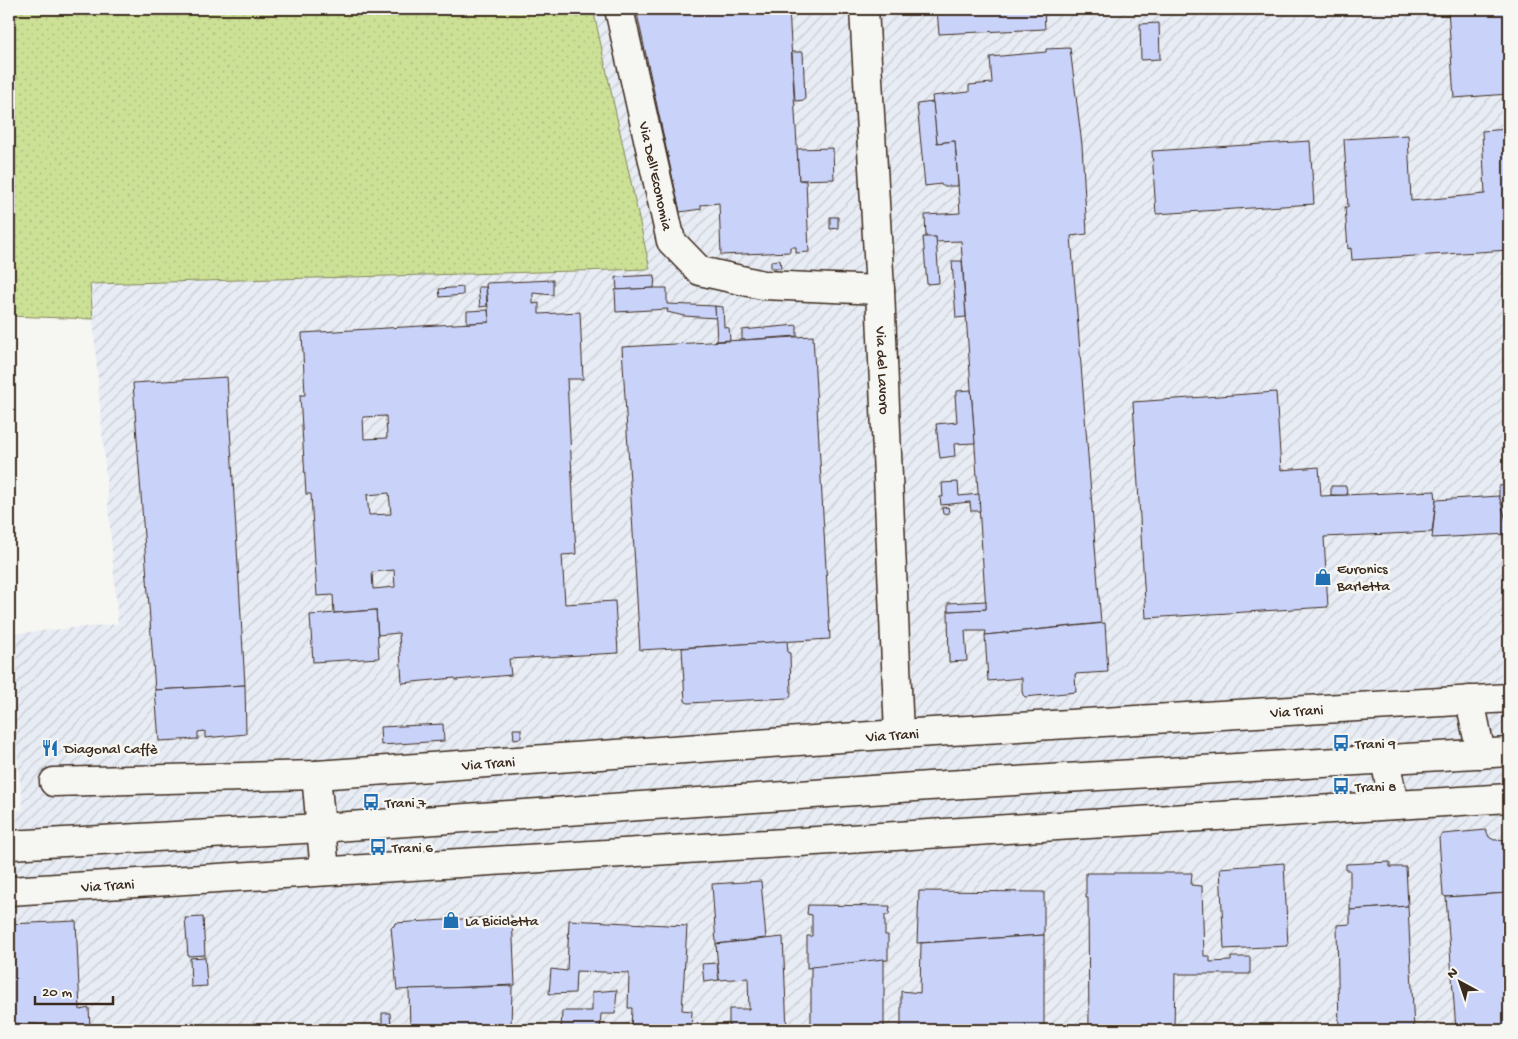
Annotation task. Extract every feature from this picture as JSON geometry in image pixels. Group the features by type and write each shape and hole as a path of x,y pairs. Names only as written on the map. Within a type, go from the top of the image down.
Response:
{"street":[{"name":"Via Dell'Economia","path":"619,9 671,241 700,271 763,286 880,290"},
{"name":"Via del Lavoro","path":"864,9 880,290 898,734"},
{"name":"Via Trani","path":"54,782 316,775 898,734 1509,698"},
{"path":"1470,700 1481,754"},
{"path":"9,845 320,828 919,786 1509,752"},
{"path":"1385,759 1394,805"},
{"path":"316,775 325,871"},
{"name":"Via Trani","path":"9,891 1509,798"}],"shaded area":[{"path":"593,9 1509,9 1509,1030 9,1030 9,811 23,810 9,678 9,634 118,624 90,284 650,269"}],"green space":[{"path":"9,9 593,9 650,269 90,284 93,319 9,316"}],"building":[{"path":"636,9 789,9 799,180 806,181 809,252 796,253 796,247 790,247 790,252 721,255 719,203 701,205 701,209 680,212"},
{"path":"937,9 1044,9 1045,29 939,34"},
{"path":"1448,9 1509,9 1509,94 1454,98"},
{"path":"1159,23 1160,59 1141,60 1140,24"},
{"path":"1070,48 1082,145 1087,234 1071,236 1101,623 985,635 986,631 965,631 967,661 949,662 948,611 986,609 961,241 936,242 936,237 926,238 925,215 960,213 955,141 937,143 932,96 969,92 969,85 992,83 990,57 1046,52 1046,49"},
{"path":"792,52 803,52 805,100 795,101"},
{"path":"933,102 937,143 955,141 958,186 942,186 941,184 925,186 917,104"},
{"path":"1509,129 1509,250 1352,260 1351,248 1348,249 1345,207 1348,207 1344,139 1408,135 1411,201 1485,194 1482,131"},
{"path":"1310,141 1314,204 1156,214 1152,151"},
{"path":"833,148 834,179 799,180 797,149"},
{"path":"830,217 838,217 838,228 830,229"},
{"path":"923,237 936,237 939,283 927,284"},
{"path":"780,260 781,268 771,268 771,261"},
{"path":"952,261 962,261 966,317 956,318"},
{"path":"655,275 654,288 617,290 616,277"},
{"path":"553,280 553,295 533,293 533,304 539,303 539,314 580,312 583,379 567,379 576,554 562,555 565,604 615,601 618,653 509,659 511,675 402,683 399,633 378,635 376,610 334,613 333,595 317,596 311,494 306,494 300,395 305,395 302,333 489,322 486,283","holes":["386,416 387,438 364,439 363,417","389,493 391,514 369,515 367,495","394,570 395,587 373,589 372,572"]},
{"path":"463,287 463,295 440,297 439,289"},
{"path":"478,287 486,287 487,306 480,307"},
{"path":"667,288 667,304 715,306 716,318 684,316 667,312 668,309 616,312 615,290"},
{"path":"715,306 723,307 724,327 729,328 730,340 717,341"},
{"path":"488,310 489,322 467,323 467,311"},
{"path":"797,325 797,336 742,340 742,330"},
{"path":"813,336 830,639 640,650 622,347"},
{"path":"227,377 245,685 155,690 133,383"},
{"path":"971,390 975,443 954,444 955,456 940,458 936,424 957,422 955,395 957,395 957,391"},
{"path":"1276,392 1281,470 1319,467 1321,496 1435,491 1436,500 1432,532 1324,537 1328,607 1146,618 1133,402"},
{"path":"958,482 959,496 979,494 980,511 971,511 970,502 941,505 940,497 943,497 942,483"},
{"path":"1509,485 1508,527 1499,496 1499,486"},
{"path":"1331,486 1346,486 1347,495 1331,495"},
{"path":"1499,496 1509,534 1432,538 1436,500"},
{"path":"948,507 949,513 943,514 942,508"},
{"path":"986,601 986,609 948,611 948,603"},
{"path":"376,610 379,658 313,662 310,615"},
{"path":"1105,623 1108,672 1075,674 1076,692 1025,697 1022,691 1022,678 988,681 985,635"},
{"path":"787,641 788,653 790,653 791,695 788,698 688,703 685,701 682,648"},
{"path":"245,685 246,734 205,738 205,731 198,732 198,739 159,741 155,690"},
{"path":"443,724 444,741 381,745 380,727"},
{"path":"513,729 521,729 521,738 514,739"},
{"path":"1486,830 1489,837 1494,840 1509,839 1509,893 1446,897 1443,895 1439,838 1443,834"},
{"path":"1390,862 1390,867 1406,867 1408,906 1350,910 1350,870 1346,870 1346,864"},
{"path":"1284,863 1288,946 1224,949 1220,868"},
{"path":"1086,873 1192,873 1191,885 1202,886 1204,956 1210,956 1210,962 1231,961 1231,957 1250,957 1250,974 1175,974 1174,1030 1089,1030 1088,898 1086,898"},
{"path":"761,881 766,938 716,944 712,884"},
{"path":"919,891 1044,892 1044,935 917,943"},
{"path":"1509,893 1509,1030 1456,1030 1446,897"},
{"path":"808,905 890,906 889,915 885,915 885,935 888,935 888,960 807,968 807,936 812,936 812,915 807,914"},
{"path":"1408,906 1414,1030 1339,1030 1337,925 1350,924 1350,910"},
{"path":"512,916 515,985 397,990 391,927 395,923"},
{"path":"203,917 205,955 188,956 185,918"},
{"path":"569,920 687,926 682,1010 692,1011 691,1030 631,1030 632,1008 628,1008 629,973 576,971 575,993 549,994 551,969 567,971"},
{"path":"76,921 80,1010 89,1008 90,1027 9,1023 9,924"},
{"path":"1044,935 1044,1030 901,1030 901,991 920,993 921,943"},
{"path":"783,937 787,1030 729,1030 729,1009 749,1009 748,978 719,980 716,944"},
{"path":"205,957 207,986 191,987 190,958"},
{"path":"884,959 884,1030 811,1030 811,967"},
{"path":"717,963 719,980 704,982 702,964"},
{"path":"512,986 511,1030 410,1030 409,989"},
{"path":"617,990 615,1014 601,1014 600,1030 561,1030 562,1011 592,1011 592,992"},
{"path":"382,1013 390,1013 391,1028 382,1028"},
{"path":"9,1023 90,1027 90,1030 9,1030"},
{"path":"1310,1027 1310,1030 1236,1030 1252,1028"}],"place":[{"name":"Euronics Barletta","path":"1323,577"},
{"name":"Trani 9","path":"1341,743"},
{"name":"Diagonal Caffè","path":"50,748"},
{"name":"Trani 8","path":"1341,786"},
{"name":"Trani 7","path":"371,802"},
{"name":"Trani 6","path":"378,847"},
{"name":"La Bicicletta","path":"451,920"}]}
